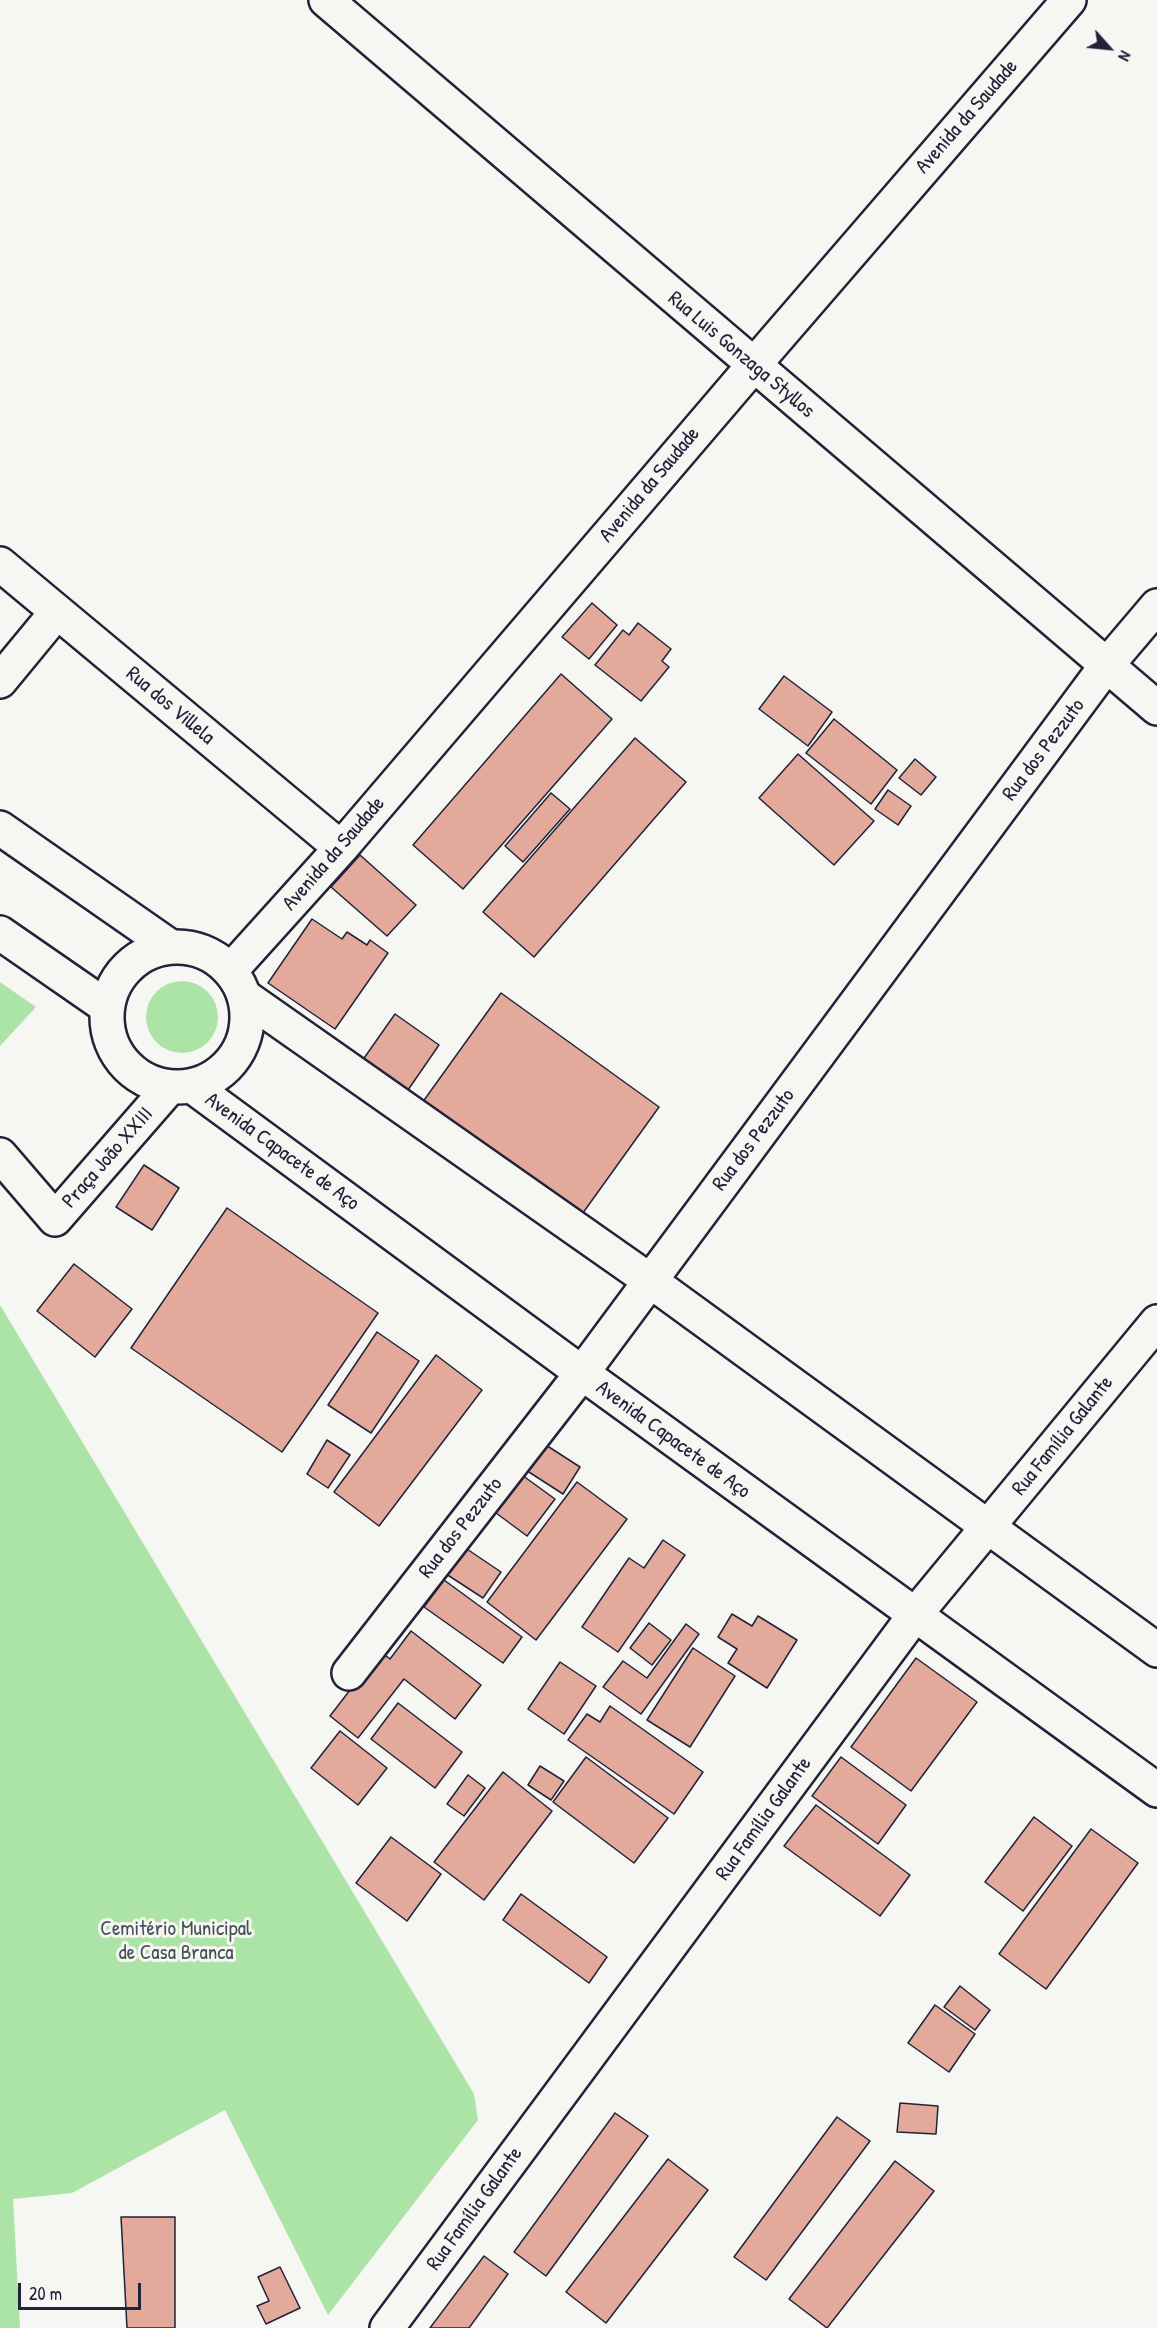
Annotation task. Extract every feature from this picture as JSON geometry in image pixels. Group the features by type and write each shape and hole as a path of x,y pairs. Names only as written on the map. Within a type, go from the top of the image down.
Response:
{"street":[{"name":"Rua Luis Gonzaga Styllos","path":"326,0 1157,708"},
{"name":"Avenida da Saudade","path":"237,983 341,848 1069,0"},
{"name":"Rua dos Villela","path":"0,564 341,848"},
{"name":"Rua dos Pezzuto","path":"349,1673 582,1373 1106,666 1157,606"},
{"path":"0,681 57,613"},
{"path":"0,828 171,947"},
{"path":"0,933 107,1007"},
{"path":"237,983 247,1020 242,1042 231,1062 214,1077 181,1087 148,1082 129,1069 115,1052 107,1030 107,1007 114,984 129,966 148,953 171,947 194,949 216,959 237,983 1157,1650"},
{"name":"Praça João XXIII","path":"0,1155 55,1219 181,1087"},
{"name":"Avenida Capacete de Aço","path":"181,1087 582,1373 914,1616 1157,1790"},
{"name":"Rua Família Galante","path":"387,2328 914,1616 1157,1322"}],"green space":[{"path":"182,981 202,987 212,997 218,1017 212,1037 202,1047 182,1053 162,1047 152,1037 146,1017 152,997 162,987"},
{"path":"0,982 36,1007 0,1046"},
{"name":"Cemitério Municipal de Casa Branca","path":"0,1305 474,2094 478,2120 328,2315 225,2110 72,2193 13,2199 20,2328 0,2328"}],"building":[{"path":"592,603 617,625 589,659 562,637"},
{"path":"638,623 671,649 662,661 669,667 641,701 595,665 623,630 629,635"},
{"path":"561,674 612,719 463,889 413,845"},
{"path":"784,676 832,712 808,746 759,709"},
{"path":"834,719 897,770 871,804 806,753"},
{"path":"635,738 686,782 534,957 483,912"},
{"path":"798,754 874,821 834,865 759,798"},
{"path":"915,759 936,777 921,795 899,778"},
{"path":"888,790 911,806 898,825 875,809"},
{"path":"551,793 570,809 523,862 505,846"},
{"path":"360,855 416,905 387,936 331,887"},
{"path":"312,919 342,939 347,932 367,945 370,940 388,953 335,1029 268,983"},
{"path":"501,993 659,1107 580,1217 422,1103"},
{"path":"395,1014 439,1045 399,1103 355,1071"},
{"path":"144,1165 179,1188 152,1230 116,1207"},
{"path":"227,1208 378,1313 282,1452 131,1348"},
{"path":"74,1264 132,1309 95,1357 37,1311"},
{"path":"377,1332 419,1361 371,1433 328,1405"},
{"path":"436,1355 482,1390 379,1526 334,1492"},
{"path":"535,1438 580,1467 563,1494 518,1465"},
{"path":"327,1440 350,1455 328,1488 307,1474"},
{"path":"515,1470 555,1499 527,1536 488,1507"},
{"path":"577,1482 627,1519 536,1640 487,1602"},
{"path":"663,1540 685,1555 618,1652 582,1627 629,1558 644,1568"},
{"path":"458,1543 501,1572 483,1598 440,1570"},
{"path":"444,1580 522,1637 503,1663 424,1607"},
{"path":"732,1614 752,1626 758,1616 797,1640 767,1688 728,1663 737,1649 718,1637"},
{"path":"649,1623 671,1640 652,1665 630,1648"},
{"path":"686,1624 699,1634 641,1714 603,1687 623,1661 647,1678"},
{"path":"411,1631 481,1685 455,1719 404,1679 358,1738 330,1716 380,1651 390,1659"},
{"path":"693,1648 735,1676 690,1747 647,1720"},
{"path":"916,1658 977,1702 911,1791 851,1747"},
{"path":"560,1662 596,1686 564,1734 528,1709"},
{"path":"398,1703 462,1752 435,1788 371,1739"},
{"path":"610,1706 703,1772 674,1814 568,1740 587,1714 600,1722"},
{"path":"340,1731 387,1768 358,1805 311,1768"},
{"path":"586,1757 668,1818 634,1863 553,1802"},
{"path":"841,1757 906,1805 878,1844 812,1796"},
{"path":"540,1766 564,1781 551,1800 528,1785"},
{"path":"503,1772 552,1811 484,1900 434,1862"},
{"path":"468,1775 485,1788 464,1816 447,1804"},
{"path":"816,1805 910,1875 880,1916 784,1846"},
{"path":"1034,1817 1072,1846 1023,1911 985,1882"},
{"path":"1091,1829 1138,1863 1046,1989 999,1954"},
{"path":"391,1837 441,1874 407,1921 356,1883"},
{"path":"521,1894 607,1957 589,1983 503,1920"},
{"path":"960,1986 990,2010 975,2030 944,2007"},
{"path":"935,2005 975,2034 949,2072 908,2043"},
{"path":"900,2103 938,2106 936,2134 897,2132"},
{"path":"615,2113 648,2136 546,2276 514,2252"},
{"path":"837,2117 870,2141 766,2280 734,2257"},
{"path":"668,2159 708,2190 606,2323 566,2292"},
{"path":"895,2161 934,2191 827,2328 789,2299"},
{"path":"121,2217 175,2217 175,2328 127,2328"},
{"path":"484,2256 508,2274 469,2328 430,2328"},
{"path":"280,2267 300,2308 266,2324 257,2306 269,2301 258,2277"}]}
